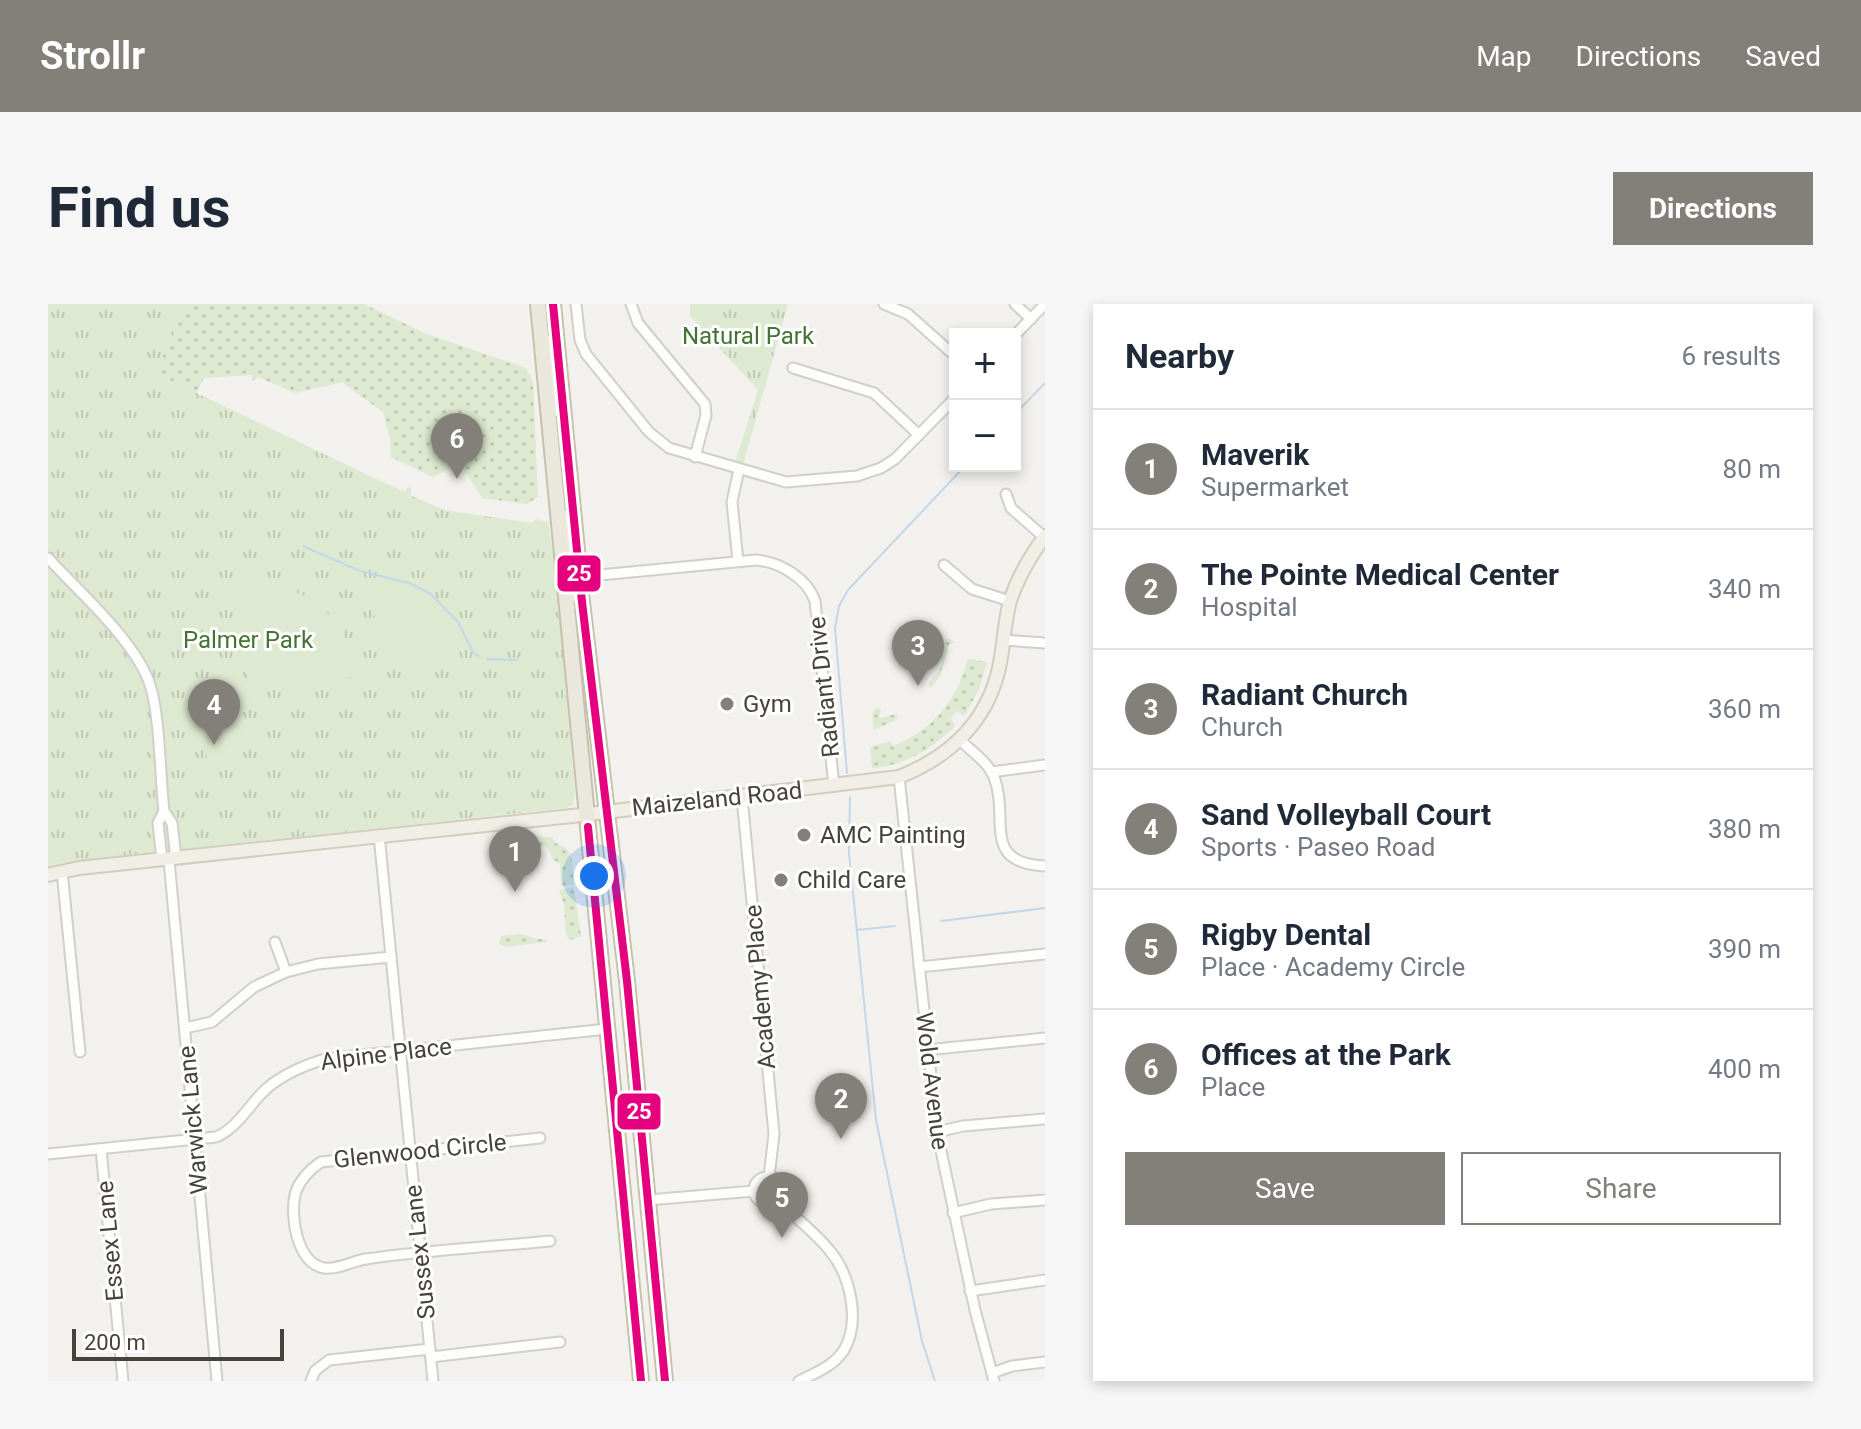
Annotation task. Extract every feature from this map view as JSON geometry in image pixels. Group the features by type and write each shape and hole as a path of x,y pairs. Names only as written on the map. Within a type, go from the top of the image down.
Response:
{"highway":[{"path":"538,304 641,1381"},
{"path":"553,304 579,577 627,981 665,1381"},
{"path":"614,1102 623,1115 629,1180 632,1188 648,1200"}],"main road":[{"path":"540,331 550,338 557,408 564,419"},
{"path":"558,512 563,514 566,522 575,595 582,602"},
{"name":"Maizeland Road","path":"48,875 899,777 925,766 960,740 977,720 991,695 999,667 1010,601 1024,567 1045,536"}],"street":[{"path":"576,304 580,340 590,360 656,438 669,448 695,457 786,482 857,476 888,464 953,400"},
{"path":"631,304 638,323 705,404 706,415 695,457"},
{"path":"884,304 908,314 949,351"},
{"path":"1015,304 1031,319"},
{"path":"1021,329 1045,304"},
{"path":"793,368 874,393 919,435"},
{"path":"738,561 732,502 739,469"},
{"path":"1006,494 1011,508 1045,536"},
{"name":"Warwick Lane","path":"48,558 128,646 146,675 153,701 164,811 158,823 169,860 217,1381"},
{"name":"Radiant Drive","path":"579,577 738,561 770,562 801,579 813,595 834,786"},
{"path":"944,565 972,589 1010,601"},
{"path":"1003,640 1045,643"},
{"path":"960,740 991,772 996,787 1000,835 1006,850 1024,865 1045,866"},
{"path":"991,772 1045,765"},
{"name":"Wold Avenue","path":"899,777 937,1132 970,1291 993,1377"},
{"name":"Academy Place","path":"742,797 774,1134 769,1177"},
{"name":"Sussex Lane","path":"379,835 433,1381"},
{"path":"62,871 80,1052"},
{"path":"275,942 286,972"},
{"path":"919,967 1045,954"},
{"path":"185,1028 212,1022 254,987 286,972 318,964 391,957"},
{"name":"Alpine Place","path":"48,1154 216,1137 227,1132 269,1087 295,1069 325,1059 607,1029"},
{"path":"926,1050 1045,1038"},
{"path":"937,1132 963,1126 1045,1119"},
{"name":"Glenwood Circle","path":"540,1138 336,1158 316,1164 296,1192 297,1233 300,1248 306,1257 315,1265 326,1268 367,1259 550,1241"},
{"name":"Essex Lane","path":"101,1149 123,1381"},
{"path":"754,1191 757,1182 769,1177 780,1185 776,1200"},
{"path":"648,1200 754,1191"},
{"path":"754,1191 761,1202 776,1200"},
{"path":"776,1200 830,1250 843,1272 852,1304 850,1332 843,1351 828,1366 799,1381"},
{"path":"953,1213 991,1204 1045,1200"},
{"path":"970,1291 1045,1280"},
{"path":"311,1381 315,1371 329,1360 560,1342"},
{"path":"993,1377 1012,1366 1045,1362"}],"green space":[{"name":"Palmer Park","path":"48,304 188,304 155,373 405,492 408,487 412,489 410,495 444,510 532,523 536,519 548,522 556,573 575,795 573,805 119,856 48,867"},
{"path":"188,304 364,304 424,333 526,368 533,381 538,497 527,504 482,498 460,463 433,477 391,457 383,412 342,382 295,393 258,377 253,381 252,375 204,378 196,393 155,373"},
{"name":"Natural Park","path":"690,304 788,304 743,465 735,463 758,390 690,316"},
{"path":"389,583 418,591 439,607 453,630 460,659 385,665 378,659 372,585"},
{"path":"254,584 292,591 324,610 345,639 354,677 260,688 249,680 235,587"},
{"path":"948,638 955,643 949,644 941,674 931,688 928,684 942,666 940,646"},
{"path":"968,659 987,662 979,689 966,713 963,715 957,711 951,718 955,726 917,755 895,764 872,768 870,747 890,741 893,746 931,722 950,700"},
{"path":"877,707 881,710 879,718 897,714 897,719 874,730 872,713"},
{"path":"238,729 239,758 207,760 205,731"},
{"path":"532,835 553,838 555,843 567,849 572,859 574,885 561,886 560,864 552,859 551,852 545,846 518,852 511,847 501,849 500,838"},
{"path":"574,887 581,936 570,940 566,935 564,904 559,890"},
{"path":"522,934 547,942 505,947 499,943 501,936"}],"waterway":[{"path":"1021,408 1045,383"},
{"path":"847,773 835,628 839,606 848,590 959,472"},
{"path":"303,546 360,571 409,583 431,594 458,622 473,652 479,656"},
{"path":"487,659 517,660"},
{"path":"850,797 849,853 876,1120 922,1341 935,1381"},
{"path":"941,921 1045,908"},
{"path":"857,930 895,926"}],"transit line":[{"name":"25","path":"553,304 582,602 627,981 665,1381"},
{"name":"25","path":"588,827 641,1381"}],"place":[{"name":"Offices at the Park","path":"457,479"},
{"name":"Radiant Church","path":"918,686"},
{"name":"Gym","path":"727,704"},
{"name":"Sand Volleyball Court","path":"214,745"},
{"name":"AMC Painting","path":"804,835"},
{"name":"Child Care","path":"781,880"},
{"name":"Maverik","path":"515,892"},
{"name":"The Pointe Medical Center","path":"841,1139"},
{"name":"Rigby Dental","path":"782,1238"}]}
